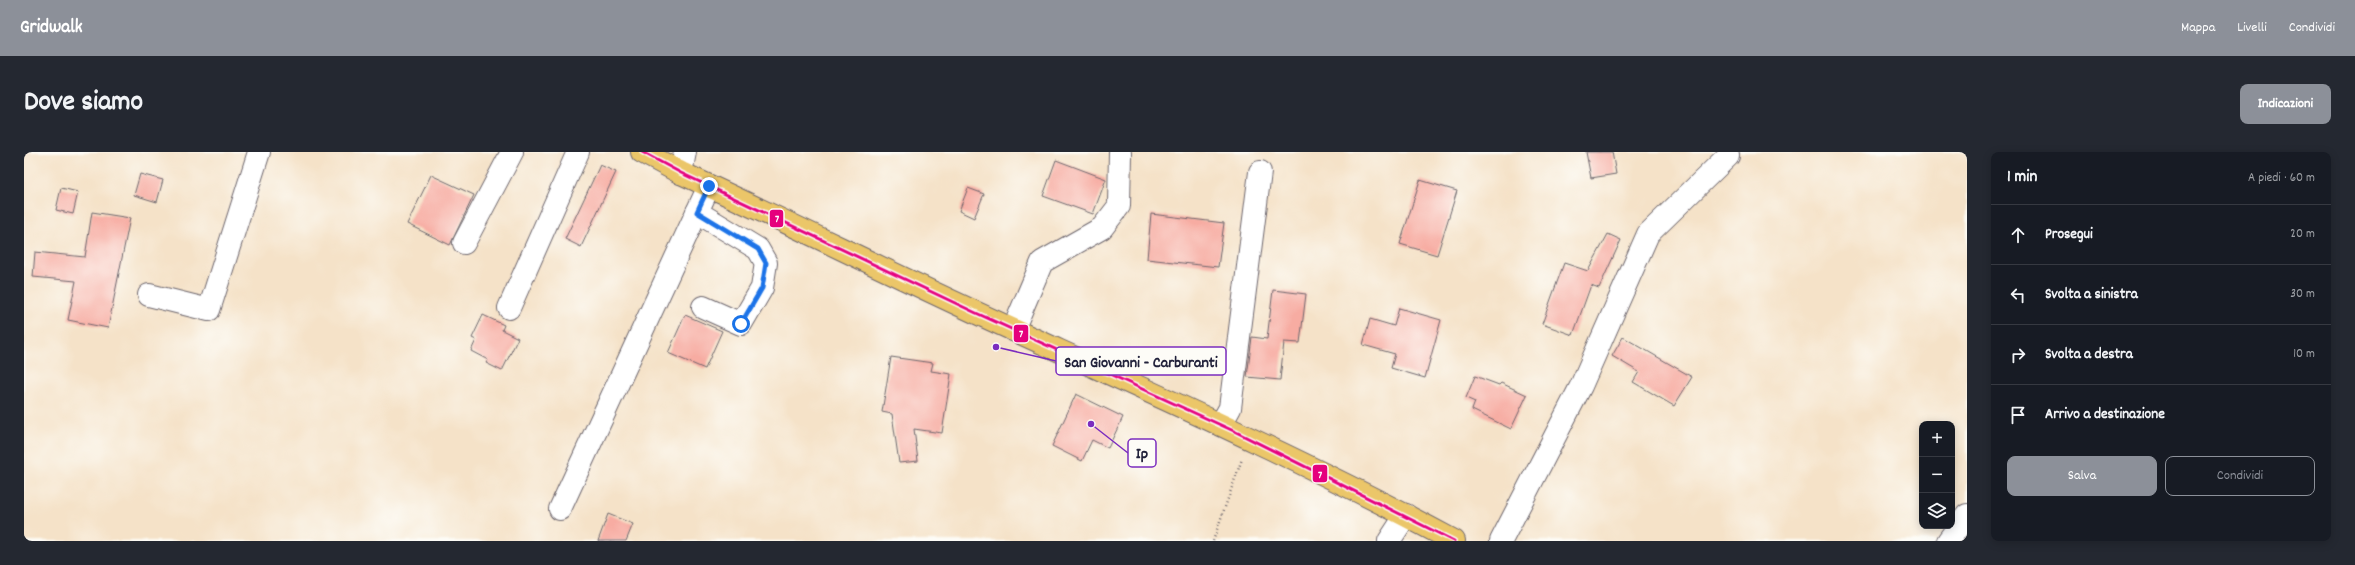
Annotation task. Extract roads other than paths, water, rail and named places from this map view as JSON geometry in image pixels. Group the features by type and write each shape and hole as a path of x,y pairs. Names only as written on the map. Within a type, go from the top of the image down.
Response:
{"main road":[{"path":"642,152 683,162 709,186 1012,330 1250,438 1406,515 1454,541"}],"lane":[{"path":"149,295 210,310 259,152"},
{"path":"464,243 512,152"},
{"path":"508,308 578,152"},
{"path":"1012,330 1042,262 1102,228 1119,206 1120,152"},
{"path":"1501,541 1581,386 1648,234 1728,156"},
{"path":"1220,424 1230,408 1260,172"},
{"path":"560,509 709,186"},
{"path":"697,212 758,249 766,263 762,288 741,324 703,307"},
{"path":"1389,541 1406,515"},
{"path":"1948,541 1967,515"}],"place":[{"name":"San Giovanni - Carburanti","path":"996,347"},
{"name":"Ip","path":"1091,424"}]}
